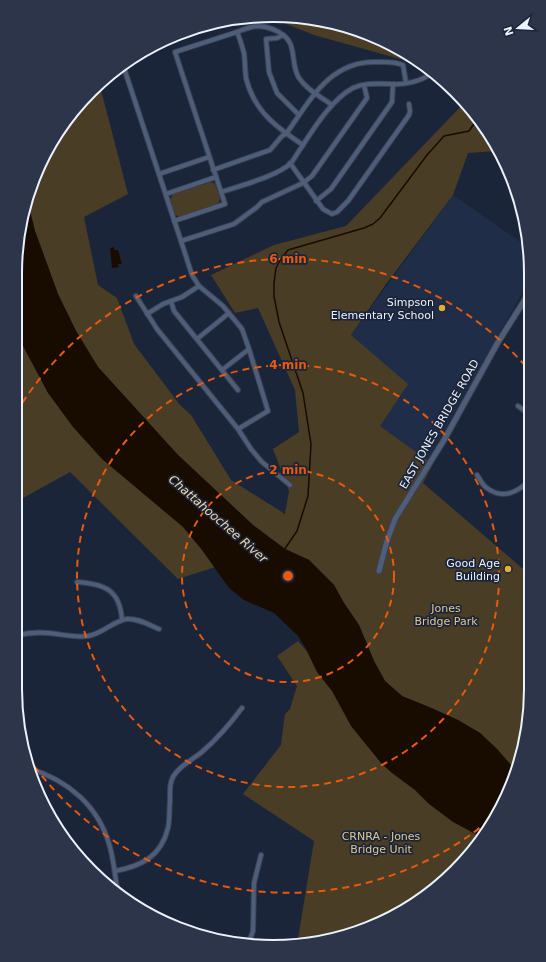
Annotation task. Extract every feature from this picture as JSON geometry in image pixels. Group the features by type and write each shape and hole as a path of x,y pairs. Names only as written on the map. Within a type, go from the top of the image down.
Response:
{"street":[{"path":"174,221 225,204 174,52 238,32 252,26 271,28 283,35 290,43 294,67 298,77 304,85 332,105"},
{"path":"238,32 243,51 246,77 251,93 258,107 267,119 303,145"},
{"path":"283,35 277,38 266,39 269,72 277,93 299,116"},
{"path":"213,170 270,150 282,136 286,134 323,83 334,74 351,66 366,62 394,62 403,65 406,83"},
{"path":"125,71 192,275 199,286 223,306 242,329 249,349 268,411 238,429"},
{"path":"221,192 264,177 290,163 332,105 353,88 374,83 406,83 422,79 428,76"},
{"path":"316,201 330,189 392,102 393,84"},
{"path":"181,241 234,224 262,202 303,183 312,176 363,106 367,98 364,85"},
{"path":"290,163 323,209 332,214 337,212 348,201 409,115 409,104"},
{"path":"159,174 209,157"},
{"path":"166,194 216,177"},
{"path":"147,314 163,304 182,298 199,286"},
{"path":"136,296 157,329 238,429 251,449 262,462 290,485"},
{"path":"171,301 174,311 238,390"},
{"name":"EAST JONES BRIDGE ROAD","path":"379,571 395,519 444,440 497,344 524,301"},
{"path":"197,339 229,313"},
{"path":"222,370 249,349"},
{"path":"518,406 524,410"},
{"path":"477,475 486,488 494,492 505,494 514,492 524,486"},
{"path":"77,582 97,584 109,590 115,596 119,604 122,620"},
{"path":"22,635 37,632 77,637 89,636 122,620 133,619 159,630"},
{"path":"115,871 133,868 150,858 159,848 164,841 168,827 170,789 174,775 183,765 202,753 218,738 242,708"},
{"path":"35,770 59,780 72,790 96,815 110,845 117,886"},
{"path":"250,939 253,932 254,883 262,855"}],"shaded area":[{"name":"Simpson Elementary School","path":"453,195 522,243 524,290 427,460 380,426 351,335"}],"green space":[{"path":"283,23 306,24 354,35 384,48 403,59 400,59 314,35"},
{"name":"Jones Bridge Park","path":"101,91 128,194 84,217 98,285 117,298 134,344 180,405 191,415 231,480 285,514 289,491 273,449 299,432 295,390 258,308 235,313 211,275 274,245 346,226 461,107 462,108 482,134 492,151 468,153 453,195 386,284 351,335 408,384 380,426 433,464 423,483 524,570 524,689 522,722 512,766 480,733 458,720 402,696 385,681 374,661 359,625 334,585 309,560 285,549 253,525 178,455 98,367 76,331 58,294 35,231 30,212 35,192 48,162 74,120"},
{"path":"211,182 215,184 220,198 216,205 180,217 174,214 170,200 173,194"},
{"path":"22,325 234,561 178,579 70,472 22,499"},
{"name":"CRNRA - Jones Bridge Unit","path":"298,641 331,680 480,831 462,854 438,878 412,898 384,914 354,927 306,938 298,938 314,841 243,794 281,745 285,714 290,709 297,686 277,656"}],"water":[{"name":"Chattahoochee River","path":"30,212 35,231 58,294 76,331 98,367 178,455 253,525 285,549 309,560 334,585 359,625 374,661 385,681 402,696 458,720 480,733 512,766 498,800 477,835 453,822 429,804 415,790 381,763 351,726 332,691 317,672 298,636 274,613 244,600 229,588 202,550 183,527 102,459 73,427 48,393 22,344 22,273 24,240"},
{"path":"114,247 114,250 118,250 122,264 118,264 119,267 112,268 110,248"}],"waterway":[{"path":"284,550 297,531 308,496 311,444 303,393 279,322 274,296 276,268 288,250 373,224 380,218 427,155 444,136 469,131 474,123"}],"place":[{"name":"Simpson Elementary School","path":"442,308"},
{"name":"Good Age Building","path":"508,569"}]}
